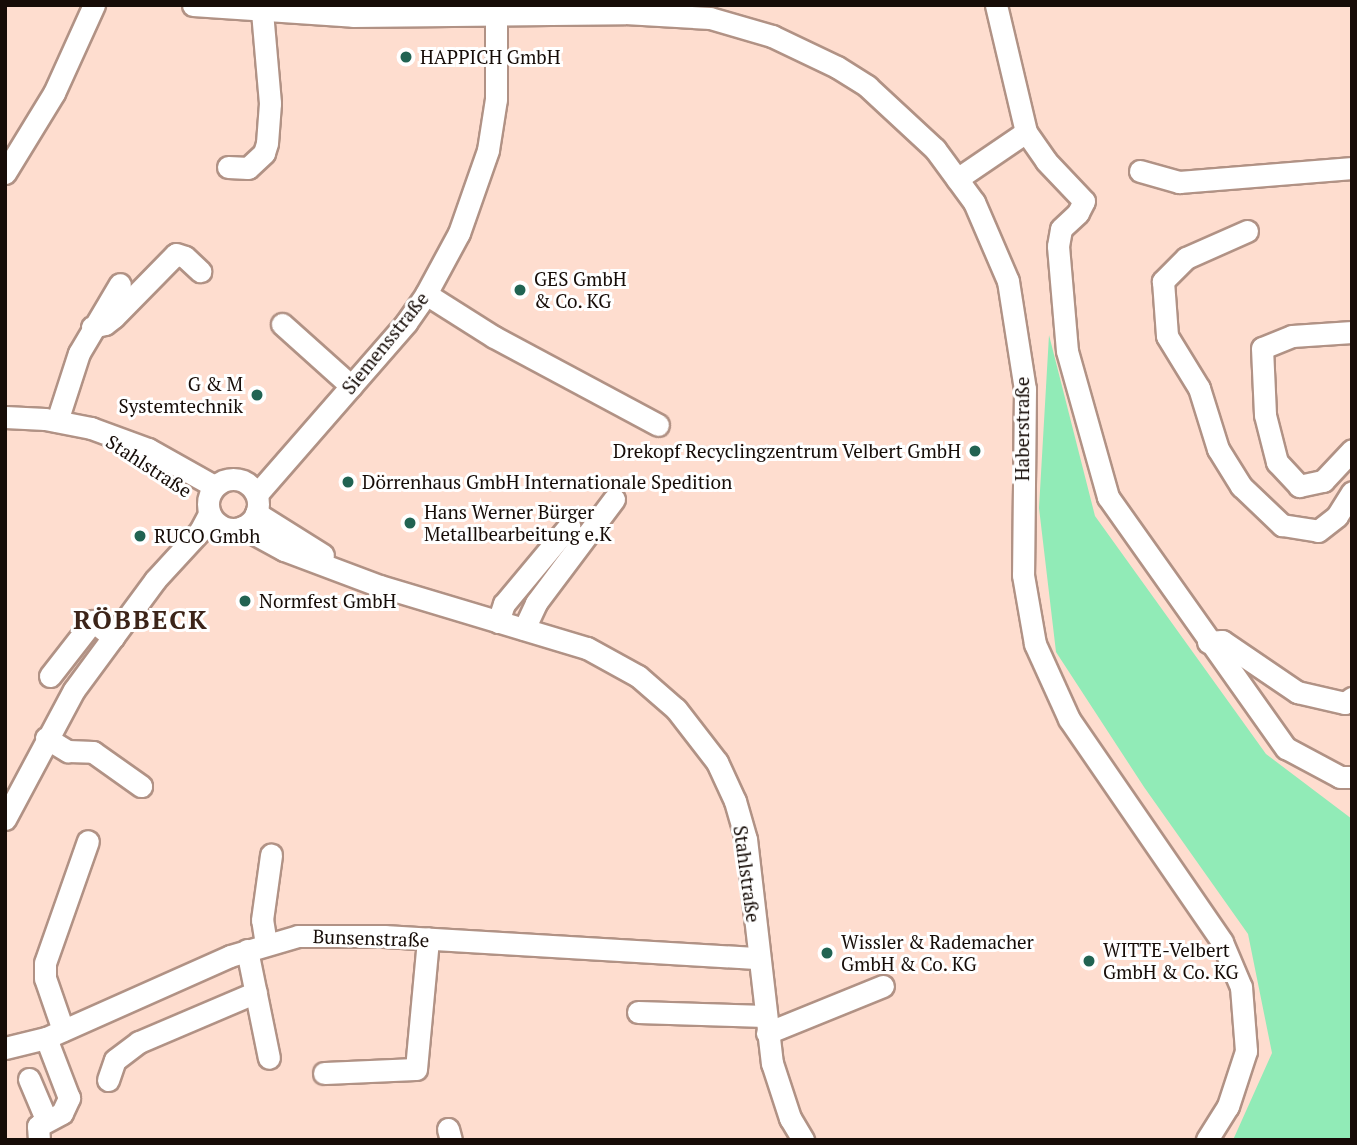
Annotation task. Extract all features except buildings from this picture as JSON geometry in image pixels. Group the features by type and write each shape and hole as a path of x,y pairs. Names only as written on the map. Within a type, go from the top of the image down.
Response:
{"street":[{"path":"5,173 54,93 94,5"},
{"name":"Haberstraße","path":"192,5 261,12 353,16 496,10 649,9 681,14 738,25 816,55 867,86 920,134 974,202 1008,281 1016,317 1025,389 1023,575 1035,644 1069,719 1222,942 1241,987 1246,1051 1228,1106 1207,1140"},
{"path":"996,5 1026,132 1046,161 1084,201 1079,213 1061,229 1058,246 1067,351 1108,498 1286,748 1340,777 1352,777"},
{"name":"Siemensstraße","path":"5,819 74,690 155,580 200,531 231,506 257,472 345,393 426,294 459,233 488,150 495,99 496,10"},
{"path":"228,167 248,168 264,153 267,143 270,103 261,12"},
{"path":"957,179 1026,132"},
{"path":"1140,171 1180,181 1352,168"},
{"path":"1247,231 1186,258 1163,281 1167,336 1199,388 1219,449 1241,486 1282,525 1318,531 1337,516 1352,492"},
{"path":"92,327 105,324 114,317 176,254 185,257 200,271"},
{"path":"57,421 79,353 92,327 120,284"},
{"path":"426,294 494,337 658,425"},
{"path":"282,324 345,393"},
{"path":"1352,332 1292,336 1262,348 1265,415 1277,462 1299,486 1323,481 1352,450"},
{"name":"Stahlstraße","path":"5,417 57,421 91,428 148,449 231,506 284,550 364,580 587,648 617,663 658,692 705,744 726,781 746,839 766,1025 776,1081 790,1118 803,1140"},
{"path":"524,629 536,603 614,499"},
{"path":"498,622 504,604 569,526"},
{"path":"50,676 93,621 114,637"},
{"path":"1208,642 1222,641 1297,692 1345,703 1352,698"},
{"path":"46,738 68,751 93,752 141,786"},
{"path":"39,1140 36,1130 46,1119 62,1113 69,1098 45,978 46,963 88,841"},
{"path":"269,1058 256,992 256,947 271,855"},
{"name":"Bunsenstraße","path":"5,1048 55,1034 256,947 298,936 340,934 759,958"},
{"path":"324,1073 416,1069 428,939"},
{"path":"638,1012 766,1025 883,986"},
{"path":"108,1080 115,1060 139,1042 256,992"},
{"path":"29,1079 46,1119"}],"green space":[{"path":"1049,335 1095,516 1266,754 1352,819 1352,1140 1233,1140 1272,1053 1248,934 1144,787 1056,652 1039,508"}],"place":[{"name":"HAPPICH GmbH","path":"406,57"},
{"name":"GES GmbH & Co. KG","path":"520,290"},
{"name":"G & M Systemtechnik","path":"257,395"},
{"name":"Drekopf Recyclingzentrum Velbert GmbH","path":"975,451"},
{"name":"Dörrenhaus GmbH Internationale Spedition","path":"348,482"},
{"name":"Hans Werner Bürger Metallbearbeitung e.K","path":"410,523"},
{"name":"RUCO Gmbh","path":"140,536"},
{"name":"Normfest GmbH","path":"245,601"},
{"name":"Wissler & Rademacher GmbH & Co. KG","path":"827,953"},
{"name":"WITTE-Velbert GmbH & Co. KG","path":"1089,961"}],"district":[{"name":"RÖBBECK","path":"141,620"}]}
